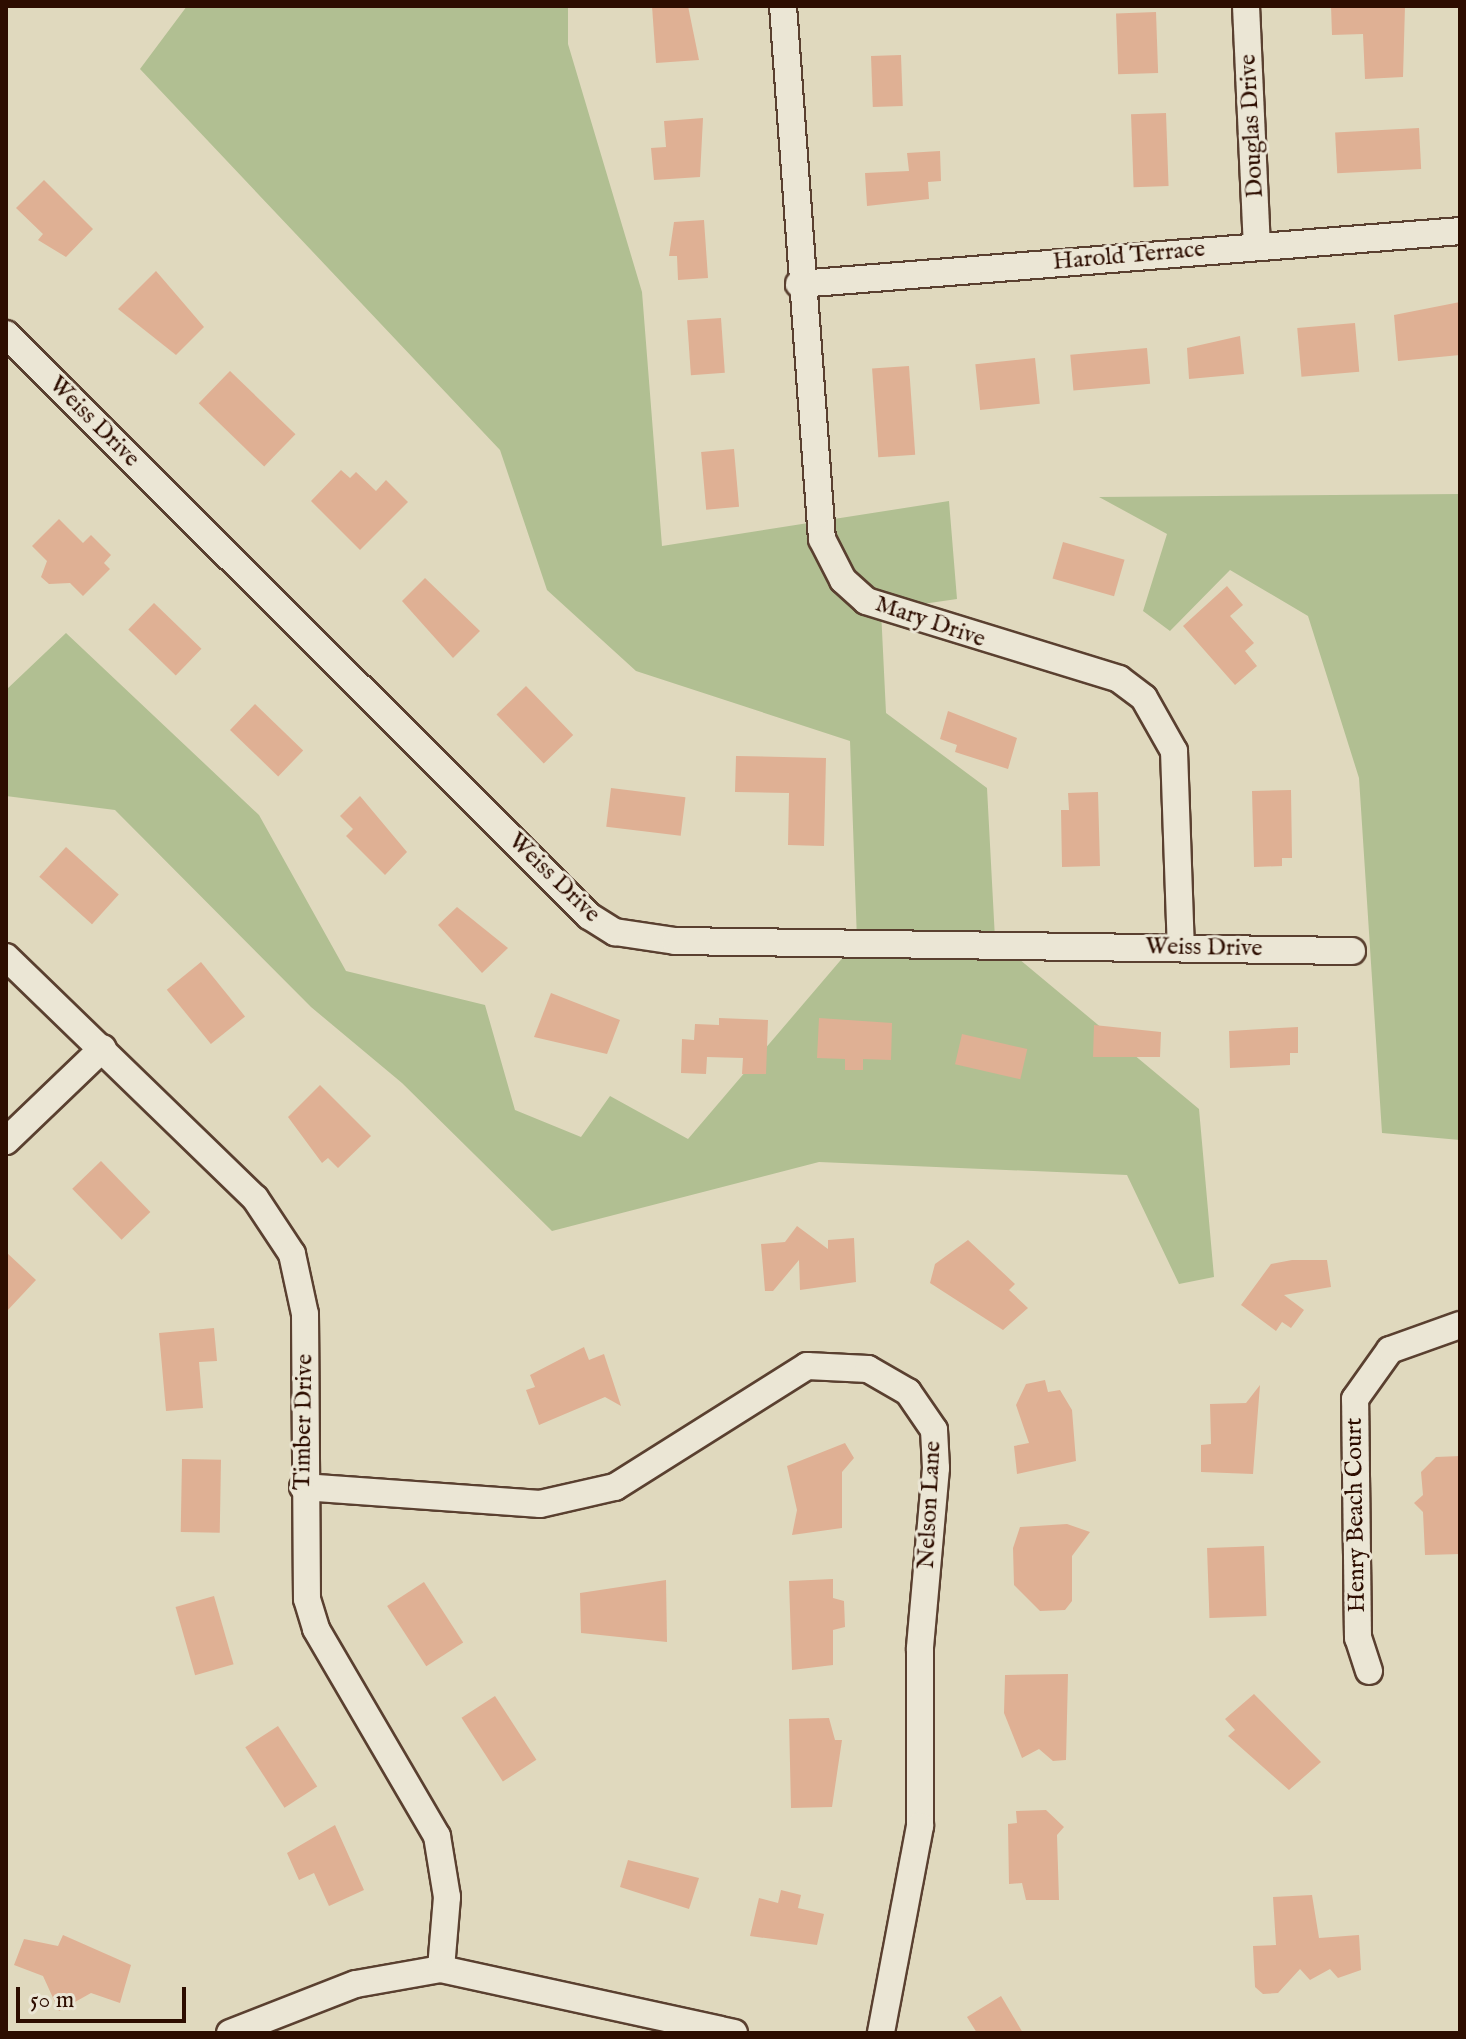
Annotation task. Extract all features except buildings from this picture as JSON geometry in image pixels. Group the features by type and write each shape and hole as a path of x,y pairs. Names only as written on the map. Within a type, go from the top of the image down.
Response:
{"street":[{"name":"Mary Drive","path":"783,6 815,509 834,567 866,601 1119,679 1144,698 1174,751 1181,947"},
{"name":"Douglas Drive","path":"1246,6 1257,246"},
{"name":"Harold Terrace","path":"799,284 1460,231"},
{"name":"Weiss Drive","path":"6,334 601,925 675,941 1352,951"},
{"name":"Timber Drive","path":"6,957 255,1198 292,1254 305,1314 302,1569 316,1629 437,1836 447,1897 441,1969"},
{"path":"6,1141 103,1048"},
{"name":"Henry Beach Court","path":"1369,1671 1358,1638 1355,1399 1390,1350 1460,1325"},
{"name":"Nelson Lane","path":"303,1487 540,1504 615,1487 807,1366 868,1369 908,1392 934,1430 936,1468 920,1649 920,1826 881,2033"},
{"path":"230,2033 356,1984 441,1969 734,2033"}],"green space":[{"path":"187,6 568,6 568,44 642,292 662,546 949,501 957,599 881,610 886,713 987,788 995,939 1199,1109 1214,1277 1179,1284 1127,1175 819,1162 552,1231 402,1083 311,1007 115,810 6,796 6,690 66,633 259,815 346,971 485,1005 515,1110 581,1137 610,1096 688,1139 857,941 850,741 636,671 547,590 500,450 140,69"},
{"path":"1460,494 1460,1140 1382,1133 1359,778 1308,616 1230,570 1170,631 1143,611 1167,534 1099,497"}]}
